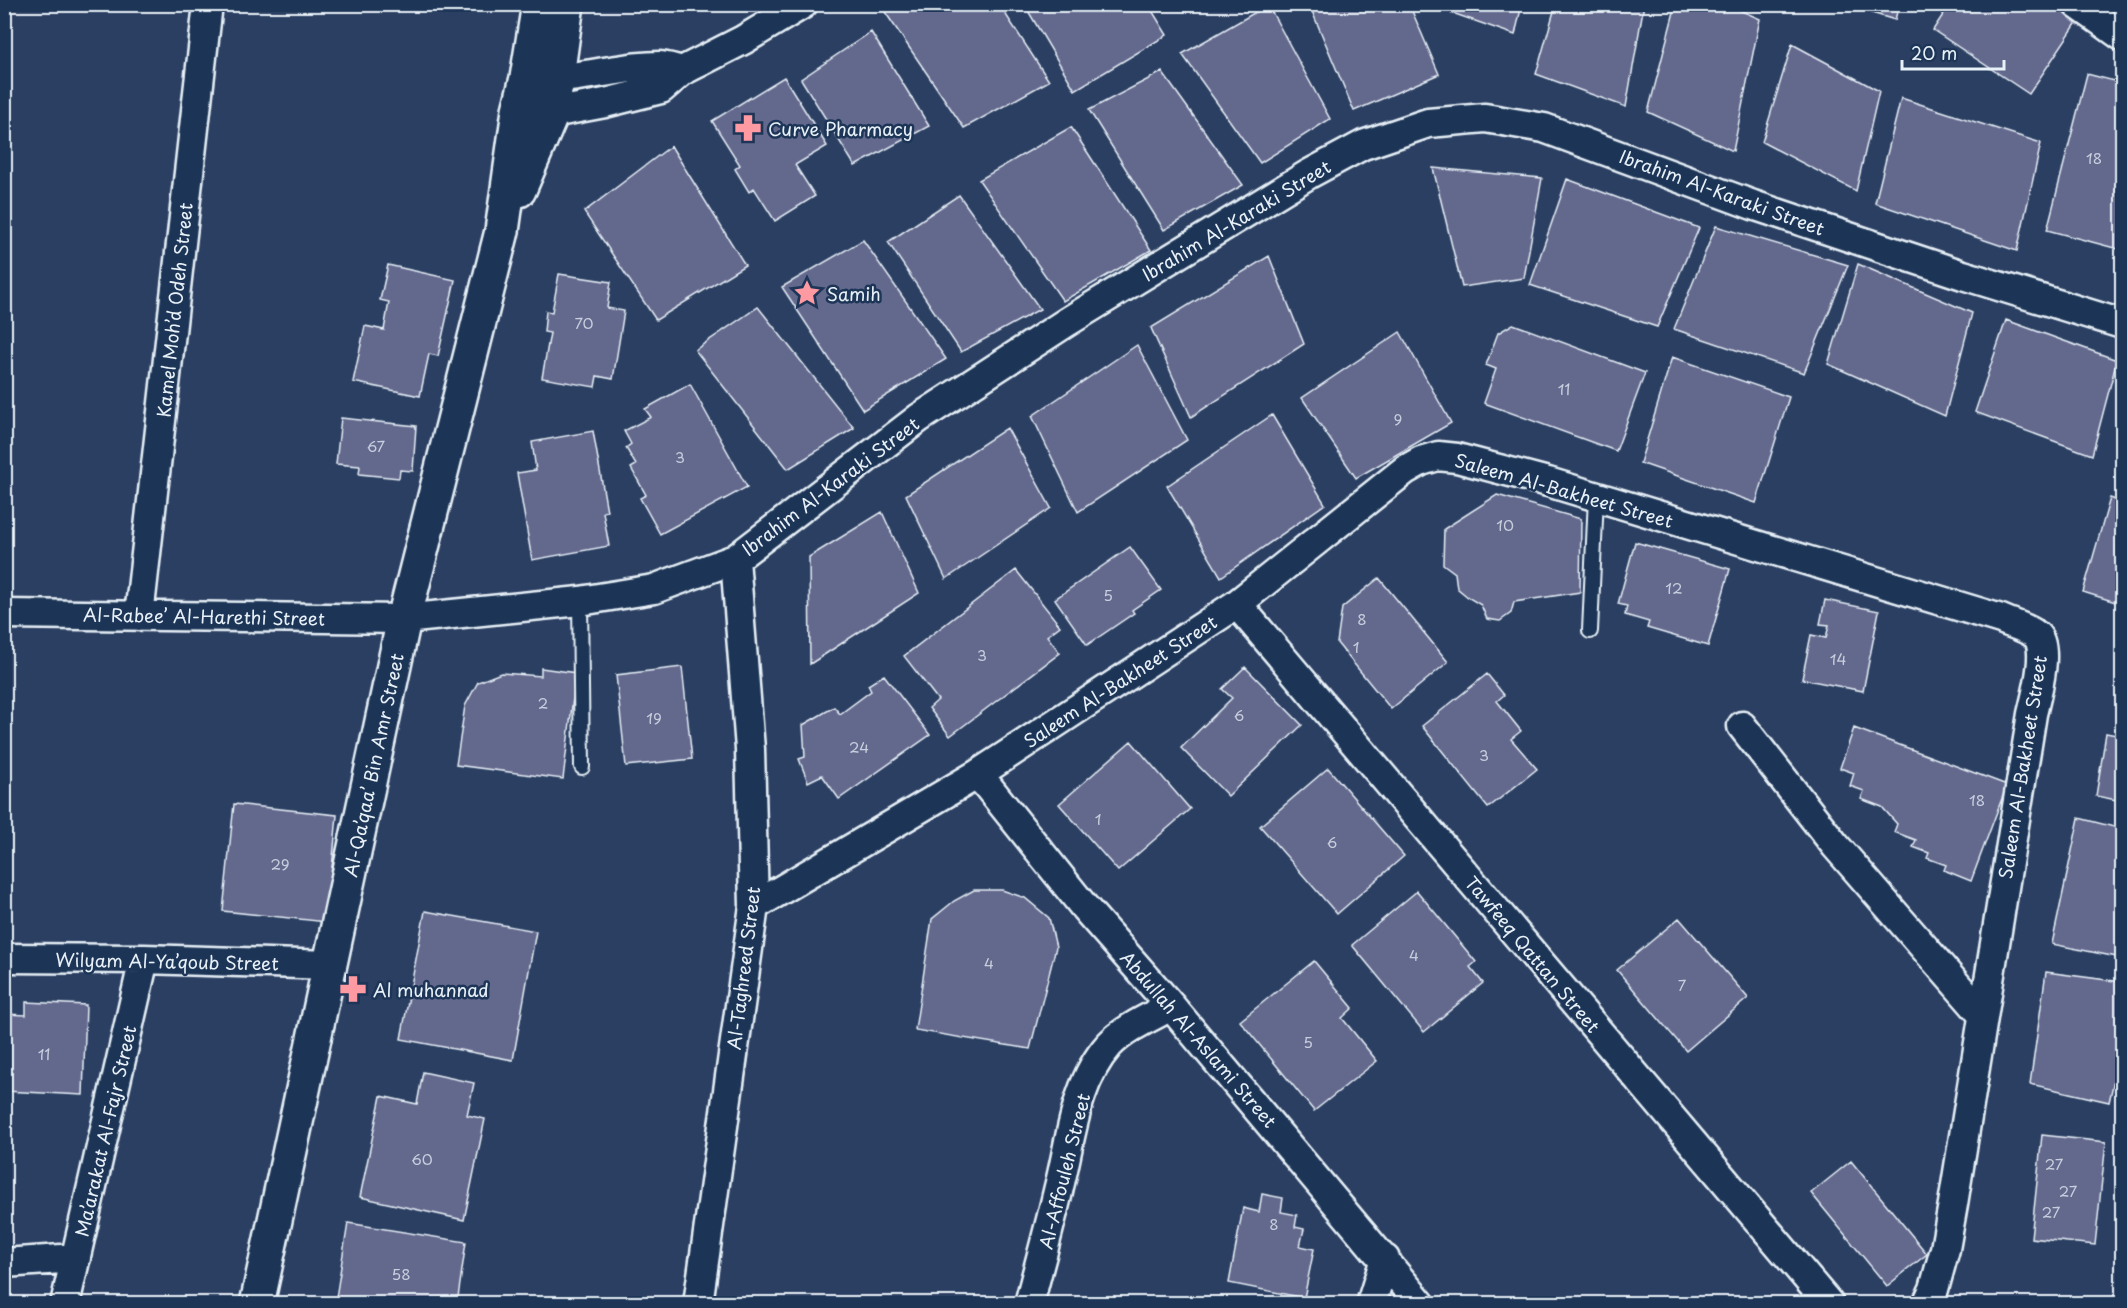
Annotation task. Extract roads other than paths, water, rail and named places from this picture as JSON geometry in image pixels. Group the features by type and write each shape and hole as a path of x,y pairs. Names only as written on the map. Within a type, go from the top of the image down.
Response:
{"street":[{"name":"Kamel Moh’d Odeh Street","path":"139,616 208,4"},
{"name":"Al-Qa’qaa’ Bin Amr Street","path":"502,231 552,113 542,79 539,4"},
{"name":"Al-Qa’qaa’ Bin Amr Street","path":"257,1304 404,619 502,231 519,110 542,79 567,4"},
{"path":"519,110 552,113 604,103 661,88 682,71 743,40 803,4"},
{"path":"2077,4 2122,36"},
{"path":"542,79 660,66 682,71"},
{"name":"Ibrahim Al-Karaki Street","path":"404,619 580,601 654,589 735,559 919,418 1067,322 1309,174 1363,145 1428,123 1485,118 1544,128 1764,209 1963,275 2122,324"},
{"name":"Saleem Al-Bakheet Street","path":"754,906 978,774 1237,604 1380,488 1421,461 1438,456 1457,458 1596,497 2001,619 2035,634 2041,640 2039,684 1982,1014 1945,1249 1928,1304"},
{"name":"Al-Taghreed Street","path":"698,1304 754,906 750,749 735,559"},
{"name":"Tawfeeq Qattan Street","path":"1237,604 1829,1304"},
{"name":"Al-Rabee’ Al-Harethi Street","path":"4,614 404,619"},
{"path":"1742,726 1835,845 1982,1014"},
{"name":"Abdullah Al-Aslami Street","path":"978,774 1084,908 1171,1006 1421,1304"},
{"name":"Wilyam Al-Ya’qoub Street","path":"4,958 144,958 330,965"},
{"name":"Ma’arakat Al-Fajr Street","path":"65,1304 144,958"},
{"name":"Al-Affouleh Street","path":"1029,1304 1077,1109 1086,1083 1098,1060 1110,1044 1171,1006"},
{"path":"4,1263 76,1258"},
{"path":"1371,1304 1385,1259"}],"lane":[{"path":"1590,631 1596,497"},
{"path":"580,601 582,767"}],"place":[{"name":"Curve Pharmacy","path":"748,128"},
{"name":"Samih","path":"807,293"},
{"name":"Al muhannad","path":"353,989"}]}
